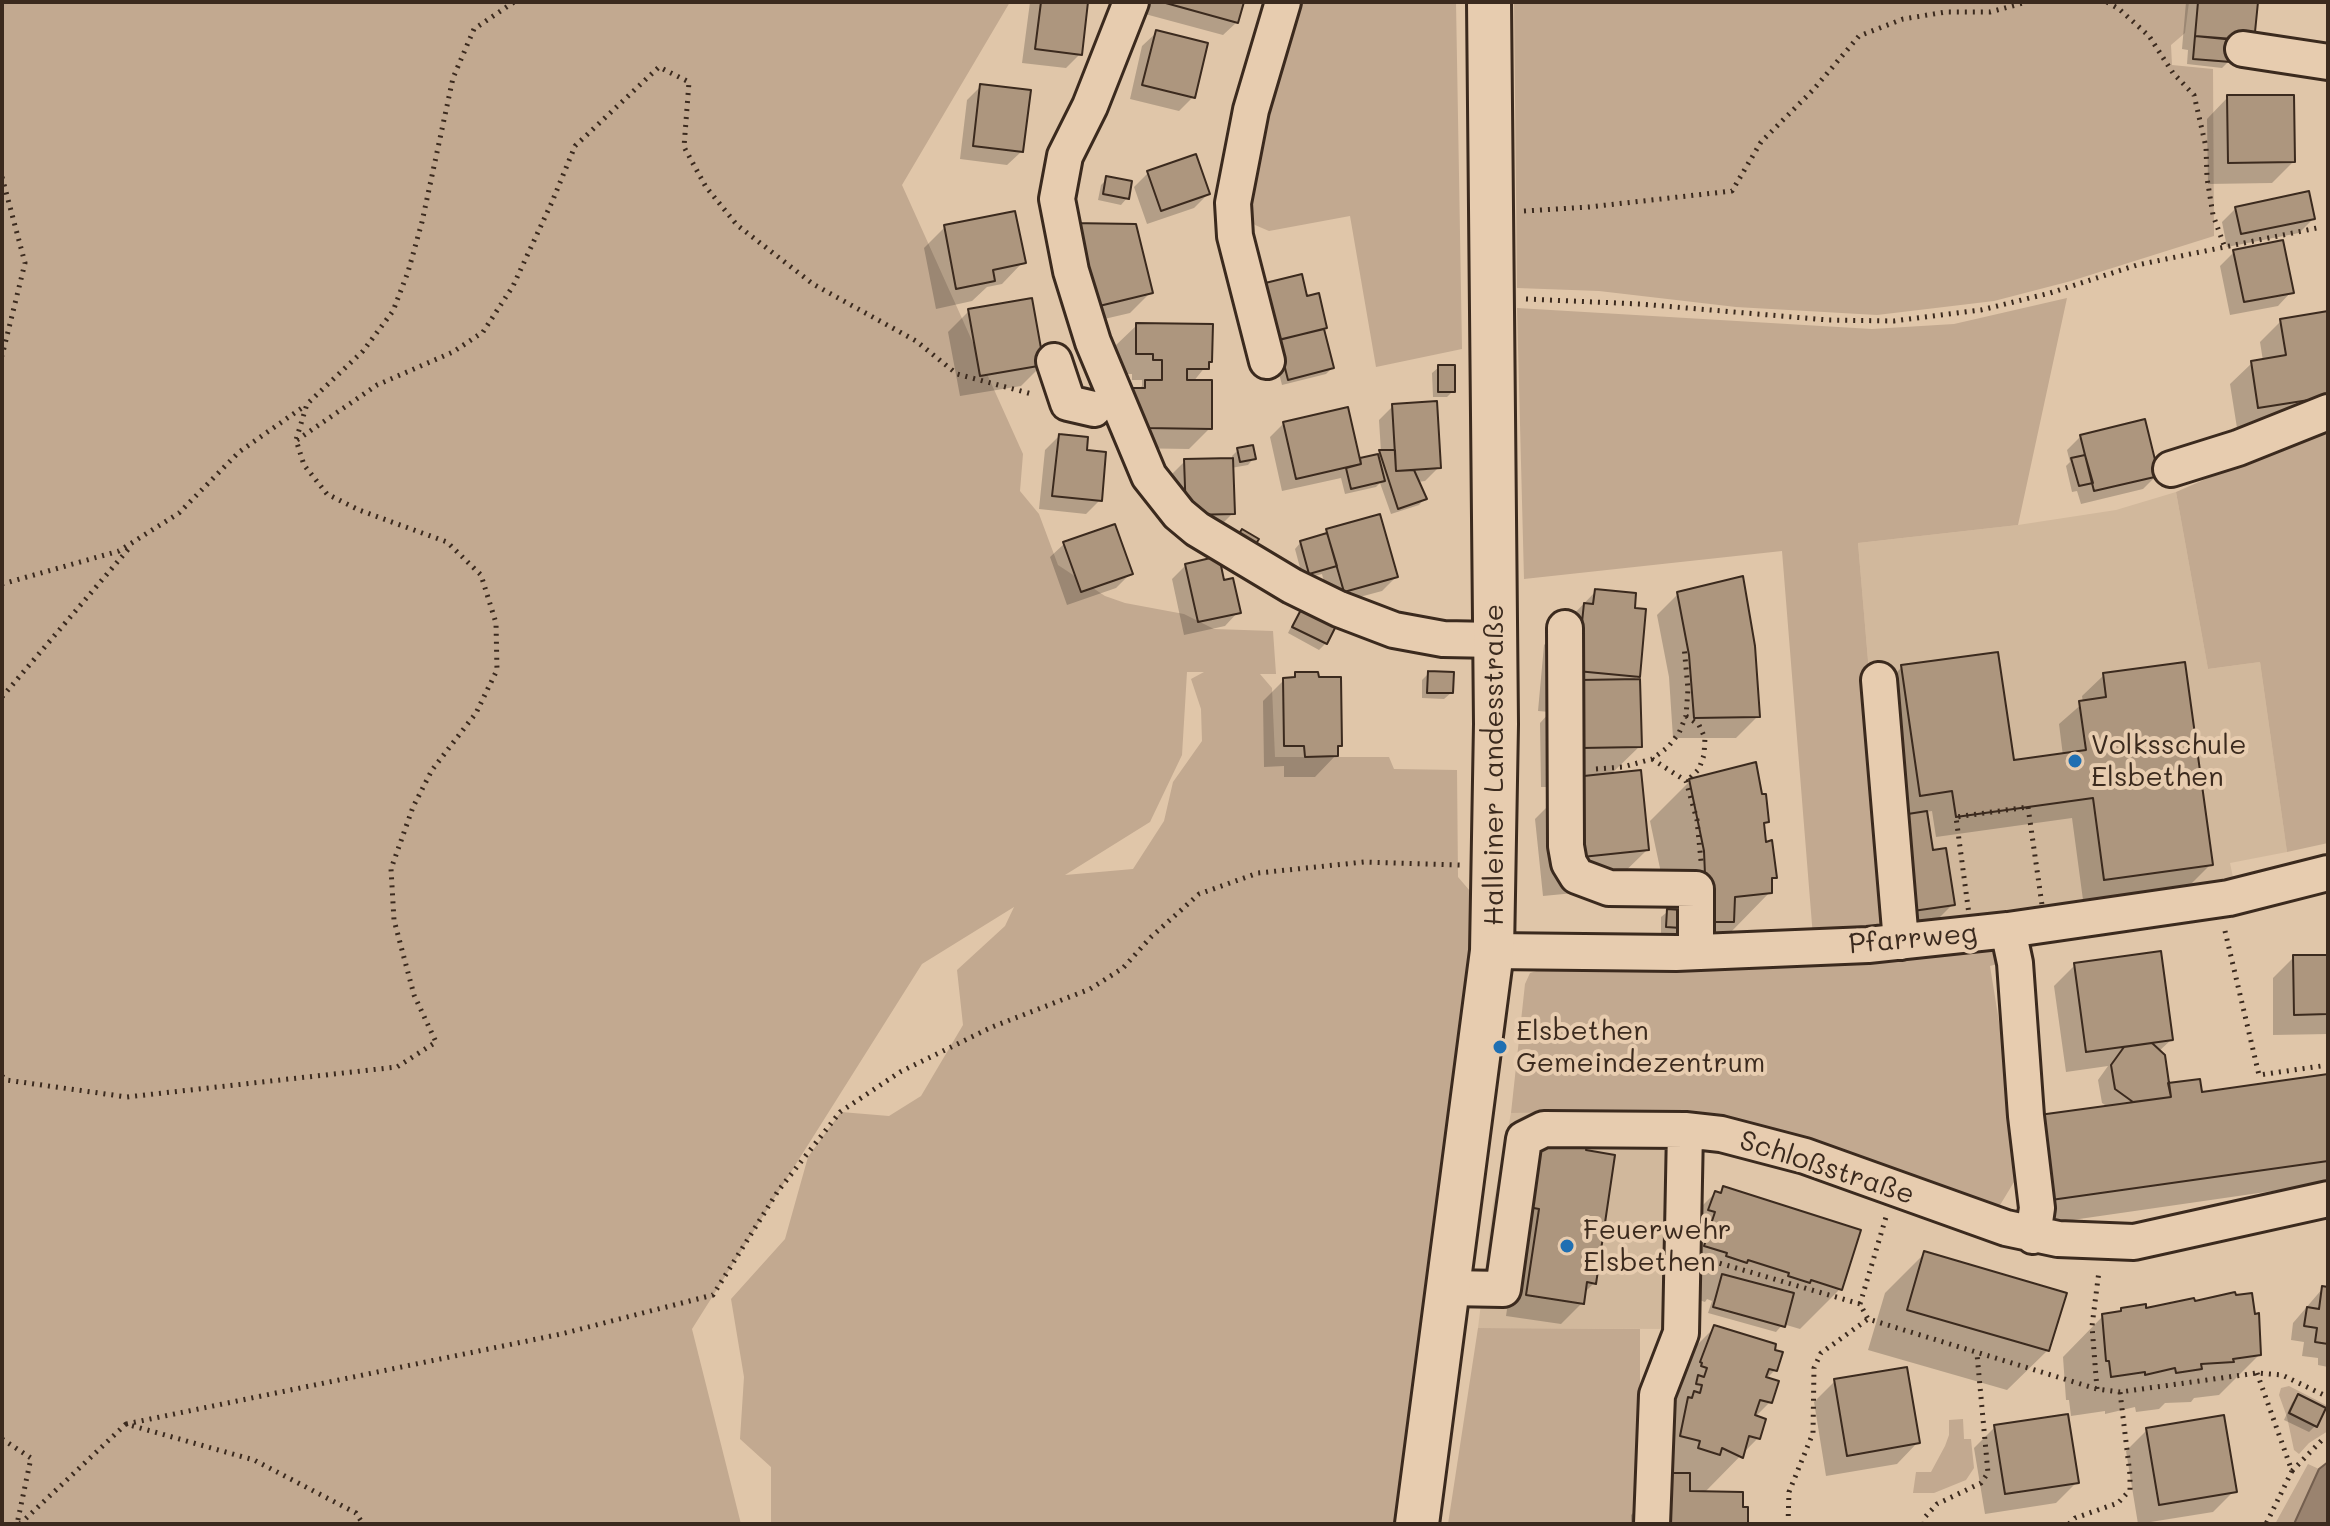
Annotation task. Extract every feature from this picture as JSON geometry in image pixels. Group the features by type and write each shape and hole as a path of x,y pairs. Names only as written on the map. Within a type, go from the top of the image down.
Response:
{"main road":[{"name":"Halleiner Landesstraße","path":"1417,1524 1492,951 1496,640 1489,2"}],"street":[{"path":"1131,2 1090,106 1065,156 1057,199 1071,271 1093,342 1149,476 1179,514 1197,529 1292,586 1339,609 1394,630 1443,639 1496,640"},
{"path":"1267,361 1235,236 1233,203 1251,110 1283,2"},
{"path":"2243,49 2328,62"},
{"path":"1054,361 1081,406"},
{"path":"2171,469 2238,448 2328,412"},
{"path":"1565,628 1566,846 1569,863 1577,876 1609,888 1696,889 1696,952"},
{"path":"1879,680 1901,942"},
{"name":"Pfarrweg","path":"1492,951 1696,952 1901,942 2008,930 2217,899 2328,873"},
{"path":"2008,930 2015,963 2026,1116 2037,1208 2033,1236"},
{"name":"Schloßstraße","path":"1449,1288 1503,1289 1524,1139 1544,1129 1685,1130 1721,1134 1805,1156 1890,1201 2102,1253 2134,1242 2328,1199"},
{"path":"1652,1524 1657,1395 1681,1333 1685,1130"}],"path":[{"path":"2,584 119,551 179,513 239,452 307,404 363,351 393,311 408,272 453,78 474,29 514,2"},
{"path":"1511,211 1589,207 1732,191 1761,142 1813,90 1859,36 1903,19 1946,12 1990,12 2027,2"},
{"path":"2107,2 2149,36 2173,73 2194,95 2206,147 2213,215 2224,245"},
{"path":"296,440 377,385 453,352 483,332 513,286 575,146 659,67 689,82 684,147 706,187 737,225 813,284 916,341 957,374 1081,406"},
{"path":"2,177 25,263 2,356"},
{"path":"1493,297 1640,304 1828,320 1894,321 1981,310 2050,293 2137,265 2317,228"},
{"path":"2,1076 6,1080 127,1097 397,1067 436,1042 414,995 394,920 391,869 413,807 432,770 476,713 497,670 496,623 481,575 447,542 359,510 327,494 304,465 296,440 307,404"},
{"path":"2,697 136,540"},
{"path":"1566,771 1623,767 1652,759 1668,747 1679,733 1686,716 1688,689 1684,646"},
{"path":"1686,716 1699,725 1705,738 1699,769 1686,781"},
{"path":"1652,759 1686,781 1697,820 1701,885 1696,889"},
{"path":"2028,807 2043,912 1970,922 1956,817 2028,807"},
{"path":"18,1524 126,1424 561,1334 713,1295 778,1191 840,1112 900,1072 992,1027 1090,989 1123,968 1151,937 1199,894 1258,873 1364,862 1494,865"},
{"path":"2217,899 2259,1075 2328,1065"},
{"path":"1890,1201 1860,1304 1868,1319 2097,1389 2120,1392 2257,1373 2282,1375 2328,1397"},
{"path":"1684,1252 1860,1304"},
{"path":"2097,1389 2092,1326 2102,1253"},
{"path":"1788,1524 1789,1492 1813,1433 1814,1368 1821,1353 1868,1319"},
{"path":"1924,1524 1925,1517 1937,1504 1981,1483 1988,1473 1977,1354"},
{"path":"2257,1373 2292,1471"},
{"path":"2069,1524 2075,1518 2118,1503 2130,1490 2120,1392"},
{"path":"126,1424 254,1460 356,1513 363,1524"},
{"path":"2266,1524 2292,1471 2323,1439 2328,1438"},
{"path":"2,1439 31,1458 18,1524"}],"shaded area":[{"path":"2,2 1010,2 902,185 1023,454 1020,491 1039,514 1058,565 1105,596 1125,603 1184,614 1214,629 1273,631 1276,674 1260,674 1272,688 1275,757 1389,757 1394,769 1457,770 1458,877 1470,891 1468,1011 1399,1524 771,1524 771,1467 740,1439 744,1377 731,1299 785,1239 808,1157 841,1112 889,1116 921,1096 963,1025 957,970 1005,926 1014,907 922,964 692,1329 741,1524 2,1524","holes":["1187,672 1204,672 1191,679 1201,709 1202,741 1173,782 1164,821 1133,869 1065,875 1150,822 1182,755"]},
{"path":"1290,2 1456,2 1462,349 1376,367 1350,216 1269,231 1255,225 1244,214"},
{"path":"1514,2 2189,2 2185,33 2171,45 2172,65 2213,69 2214,236 2071,281 1994,301 1877,315 1736,307 1599,291 1517,288"},
{"path":"2067,298 2018,525 1858,543 1891,931 1813,937 1782,551 1524,579 1517,308 1872,329 1954,324"},
{"path":"2328,432 2328,843 2287,852 2260,662 2208,669 2176,492 2295,440"},
{"name":"Volksschule Elsbethen","path":"2176,492 2208,669 2260,662 2287,852 2230,863 2235,887 1891,931 1858,543 2018,525 2116,510"},
{"path":"1990,949 2001,963 1990,966 2005,1059 2014,1182 1997,1210 1753,1127 1664,1111 1511,1113 1525,984 1530,973 1546,968"},
{"path":"1511,1113 1674,1113 1668,1329 1478,1328 1493,1205"},
{"path":"1478,1328 1640,1329 1640,1524 1448,1524"},
{"path":"2289,1386 2328,1406 2328,1431 2309,1443 2299,1454 2294,1450 2279,1395 2281,1388","holes":["2298,1394 2326,1408 2317,1427 2289,1413"]},
{"path":"1963,1419 1964,1439 1971,1439 1974,1468 1966,1480 1934,1493 1913,1493 1916,1472 1931,1472 1945,1446 1949,1420"},
{"path":"2328,1462 2328,1524 2275,1524 2308,1464 2319,1469"},
{"path":"2328,1462 2328,1524 2294,1524 2319,1469"}],"building":[{"path":"1041,2 1088,2 1082,55 1035,49"},
{"path":"1162,2 1244,2 1238,23"},
{"path":"2198,2 2258,2 2254,42 2195,36"},
{"path":"1156,30 1208,43 1195,98 1142,85"},
{"path":"2195,36 2233,39 2231,62 2193,59"},
{"path":"980,84 1031,90 1023,152 973,146"},
{"path":"2227,95 2294,95 2295,162 2228,163"},
{"path":"1196,154 1210,194 1161,211 1147,171"},
{"path":"1106,176 1132,181 1129,199 1103,194"},
{"path":"2309,191 2315,219 2241,234 2235,207"},
{"path":"1015,211 1026,263 993,270 995,281 956,289 944,225"},
{"path":"1070,223 1136,224 1153,293 1091,308"},
{"path":"2283,240 2294,293 2244,302 2233,250"},
{"path":"1302,274 1307,296 1319,293 1327,328 1271,342 1257,285"},
{"path":"1032,298 1044,365 980,376 968,309"},
{"path":"2328,311 2328,397 2258,408 2251,361 2286,355 2280,319"},
{"path":"1136,323 1213,324 1209,369 1187,369 1187,380 1212,380 1212,429 1145,428 1145,418 1131,417 1132,388 1145,388 1145,380 1162,380 1162,360 1153,360 1153,354 1136,354"},
{"path":"1324,329 1334,368 1288,380 1278,340"},
{"path":"1438,365 1455,365 1455,392 1438,392"},
{"path":"1437,401 1441,468 1396,471 1392,404"},
{"path":"1348,407 1361,464 1296,479 1283,422"},
{"path":"2145,419 2159,476 2094,491 2080,435"},
{"path":"1059,434 1088,437 1087,450 1106,452 1102,501 1052,496"},
{"path":"1253,445 1256,459 1240,462 1237,448"},
{"path":"1379,450 1395,450 1396,471 1414,470 1427,499 1398,509"},
{"path":"1378,454 1385,481 1351,489 1346,468 1361,464 1360,458"},
{"path":"2085,455 2093,483 2079,486 2071,458"},
{"path":"1233,458 1235,514 1186,515 1184,459"},
{"path":"1380,514 1398,577 1344,592 1326,529"},
{"path":"1115,524 1133,574 1081,592 1063,542"},
{"path":"1242,529 1259,539 1252,550 1235,540"},
{"path":"1327,533 1337,566 1309,574 1300,541"},
{"path":"1219,556 1224,580 1233,578 1241,613 1198,622 1185,564"},
{"path":"1743,576 1755,646 1760,717 1694,718 1689,655 1677,592"},
{"path":"1595,589 1636,593 1635,608 1646,609 1640,677 1577,671 1584,603 1593,604"},
{"path":"1304,604 1338,622 1327,644 1292,627"},
{"path":"1998,652 2014,760 2086,750 2079,701 2106,697 2103,673 2185,662 2213,865 2104,880 2093,798 1956,817 1952,791 1920,796 1901,665"},
{"path":"1428,671 1454,672 1453,693 1427,693"},
{"path":"1295,672 1318,672 1319,677 1341,677 1342,746 1338,746 1338,756 1305,757 1304,746 1284,746 1283,678 1295,677"},
{"path":"1640,679 1642,747 1581,748 1579,680"},
{"path":"1756,762 1762,794 1766,794 1769,822 1764,823 1766,842 1772,840 1777,878 1772,878 1772,893 1735,897 1734,922 1707,922 1704,851 1689,779"},
{"path":"1641,770 1649,850 1582,857 1574,777"},
{"path":"1927,811 1933,850 1946,848 1955,905 1906,912 1895,816"},
{"path":"1667,909 1682,910 1681,928 1666,927"},
{"path":"2161,951 2173,1040 2086,1052 2074,963"},
{"path":"2293,955 2328,955 2328,1014 2294,1015"},
{"path":"2152,1043 2165,1055 2171,1097 2133,1102 2115,1089 2111,1065 2124,1047"},
{"path":"2328,1074 2328,1161 2051,1200 2039,1115 2171,1097 2168,1083 2200,1079 2202,1092"},
{"name":"Feuerwehr Elsbethen","path":"1532,1142 1587,1146 1586,1150 1615,1155 1596,1284 1587,1282 1584,1304 1526,1295 1539,1209 1523,1206"},
{"path":"1723,1186 1861,1230 1842,1290 1788,1276 1789,1273 1748,1260 1747,1263 1704,1246 1706,1240 1701,1238 1705,1225 1710,1227 1715,1212 1708,1210 1715,1191 1721,1193"},
{"path":"1924,1251 2067,1293 2049,1351 1907,1310"},
{"path":"1722,1274 1794,1293 1785,1327 1713,1307"},
{"path":"2322,1286 2328,1287 2328,1344 2315,1342 2317,1328 2304,1326 2307,1307 2319,1309"},
{"path":"2235,1292 2236,1295 2252,1293 2255,1314 2259,1313 2261,1355 2233,1359 2234,1362 2201,1364 2202,1369 2176,1373 2175,1368 2145,1375 2145,1372 2111,1377 2109,1361 2106,1361 2102,1314 2121,1311 2121,1308 2146,1304 2146,1308"},
{"path":"1714,1325 1776,1344 1775,1350 1783,1352 1777,1371 1769,1369 1766,1377 1779,1381 1772,1403 1760,1400 1755,1415 1766,1419 1760,1439 1749,1436 1743,1458 1722,1448 1720,1455 1698,1448 1700,1441 1680,1436 1688,1397 1692,1398 1694,1391 1700,1393 1702,1385 1696,1384 1698,1375 1704,1377 1707,1368 1700,1362"},
{"path":"1907,1367 1920,1443 1847,1456 1834,1379"},
{"path":"2298,1394 2326,1408 2317,1427 2289,1413"},
{"path":"2068,1414 2079,1483 2005,1494 1994,1425"},
{"path":"2224,1415 2237,1492 2159,1505 2146,1428"},
{"path":"1671,1473 1690,1473 1690,1491 1743,1492 1743,1507 1748,1507 1748,1524 1667,1524"}],"place":[{"name":"Volksschule Elsbethen","path":"2075,761"},
{"name":"Elsbethen Gemeindezentrum","path":"1500,1047"},
{"name":"Feuerwehr Elsbethen","path":"1567,1246"}]}
